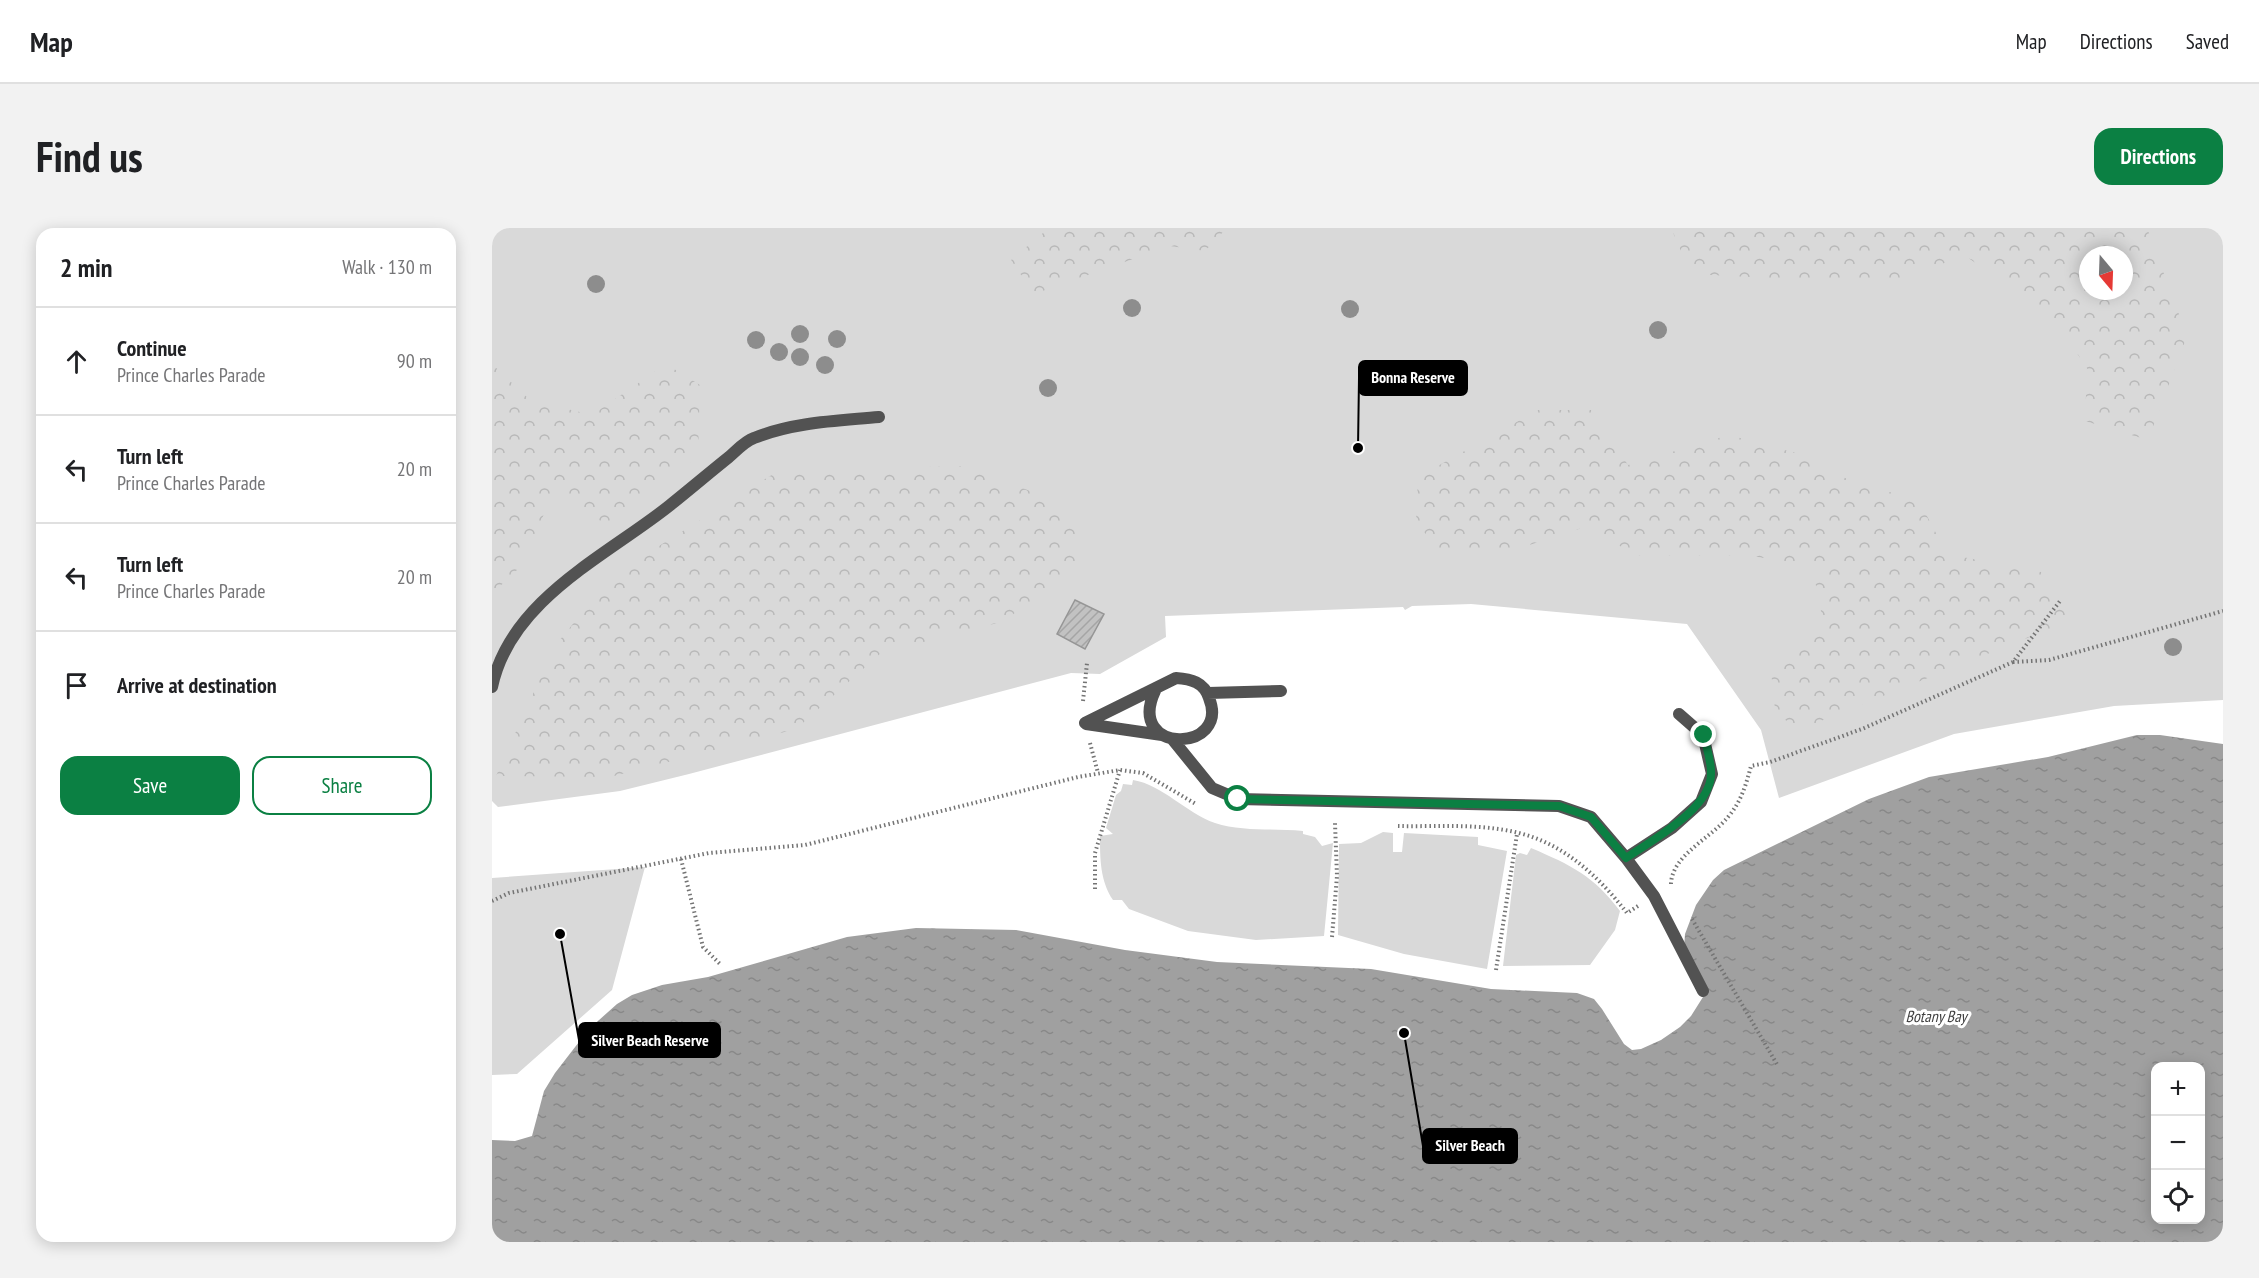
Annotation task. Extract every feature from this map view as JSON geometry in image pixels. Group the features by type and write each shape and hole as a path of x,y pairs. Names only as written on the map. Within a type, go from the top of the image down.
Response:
{"lane":[{"path":"492,687 496,667 512,638 544,600 596,558 667,507 751,439 789,426 879,417"},
{"path":"1176,678 1188,679 1199,684 1208,693 1212,705 1211,717 1206,728 1197,736 1185,740 1085,723 1155,691 1164,682 1176,678"},
{"path":"1155,691 1150,702 1149,714 1153,726 1167,737 1212,788 1238,799 1559,806 1591,817 1626,858 1654,896 1703,991"},
{"path":"1208,693 1281,691"},
{"path":"1626,858 1672,828 1701,802 1712,774 1704,735 1679,714"}],"path":[{"path":"2013,662 2060,601"},
{"path":"1677,893 1671,883 1676,866 1728,818 1742,796 1751,766 1770,762 1862,729 2013,662 2049,660 2223,611"},
{"path":"1082,707 1087,663"},
{"path":"1091,744 1098,774"},
{"path":"1095,889 1095,853 1120,770"},
{"path":"492,901 509,893 709,854 804,846 1120,770 1143,773 1200,806"},
{"path":"1327,823 1347,824"},
{"path":"1332,937 1337,876 1335,824"},
{"path":"1393,826 1497,830 1536,838 1580,863 1607,888 1627,913"},
{"path":"1496,970 1517,834"},
{"path":"681,859 704,947 721,965"},
{"path":"1689,914 1778,1066"}],"green space":[{"path":"492,228 2223,228 2223,700 2114,706 1954,734 1779,798 1761,730 1687,624 1471,604 1412,606 1405,610 1403,607 1165,616 1166,637 1100,674 1071,673 620,791 498,807 492,801"},
{"path":"1049,228 1227,228 1205,251 1170,246 1034,294 1011,260"},
{"path":"1671,228 2147,228 2187,336 2148,440 2085,421 2087,368 2051,315 1964,255 1892,284 1691,274"},
{"path":"492,364 530,400 592,415 666,364 700,385 698,457 605,524 555,491 518,569 492,594"},
{"path":"1538,410 1591,410 1628,465 1729,435 1796,453 1857,484 1918,499 1947,554 2041,572 2072,620 1796,731 1775,709 1771,671 1824,626 1812,566 1752,556 1634,556 1591,525 1508,552 1442,552 1416,523 1418,477"},
{"path":"962,466 1052,499 1080,538 1075,574 1001,622 881,653 796,729 610,777 496,776 554,647 613,575 778,471"},
{"path":"1133,780 1154,787 1194,813 1215,823 1247,829 1303,831 1303,834 1315,837 1322,846 1333,843 1324,936 1256,940 1188,931 1129,909 1122,900 1113,900 1103,877 1100,836 1113,834 1106,828 1116,795 1121,791 1123,784 1132,785"},
{"path":"1383,832 1393,833 1393,852 1402,852 1404,833 1478,837 1478,845 1507,851 1487,969 1404,954 1338,935 1339,844 1361,843"},
{"path":"1531,848 1558,860 1591,880 1620,911 1615,930 1590,965 1503,966 1516,855 1520,853 1527,855"},
{"path":"645,867 612,990 517,1074 492,1075 492,878"}],"water":[{"name":"Botany Bay","path":"2137,735 2160,735 2223,744 2223,1242 492,1242 492,1140 515,1141 532,1136 544,1091 589,1029 617,1004 632,995 662,985 708,977 847,937 916,928 1016,930 1125,950 1217,962 1371,969 1491,989 1577,993 1594,999 1624,1044 1632,1050 1641,1049 1661,1040 1680,1027 1691,1016 1703,997 1703,988 1684,948 1685,934 1696,905 1713,880 1724,870 1869,799 1929,777 2048,757"}],"building":[{"path":"1075,600 1104,614 1085,649 1057,634"}],"place":[{"name":"Bonna Reserve","path":"1358,448"},
{"name":"Silver Beach Reserve","path":"560,934"},
{"name":"Silver Beach","path":"1404,1033"}],"route":[{"path":"1238,799 1559,806 1591,817 1626,858 1672,828 1701,802 1712,774 1704,735"}]}
